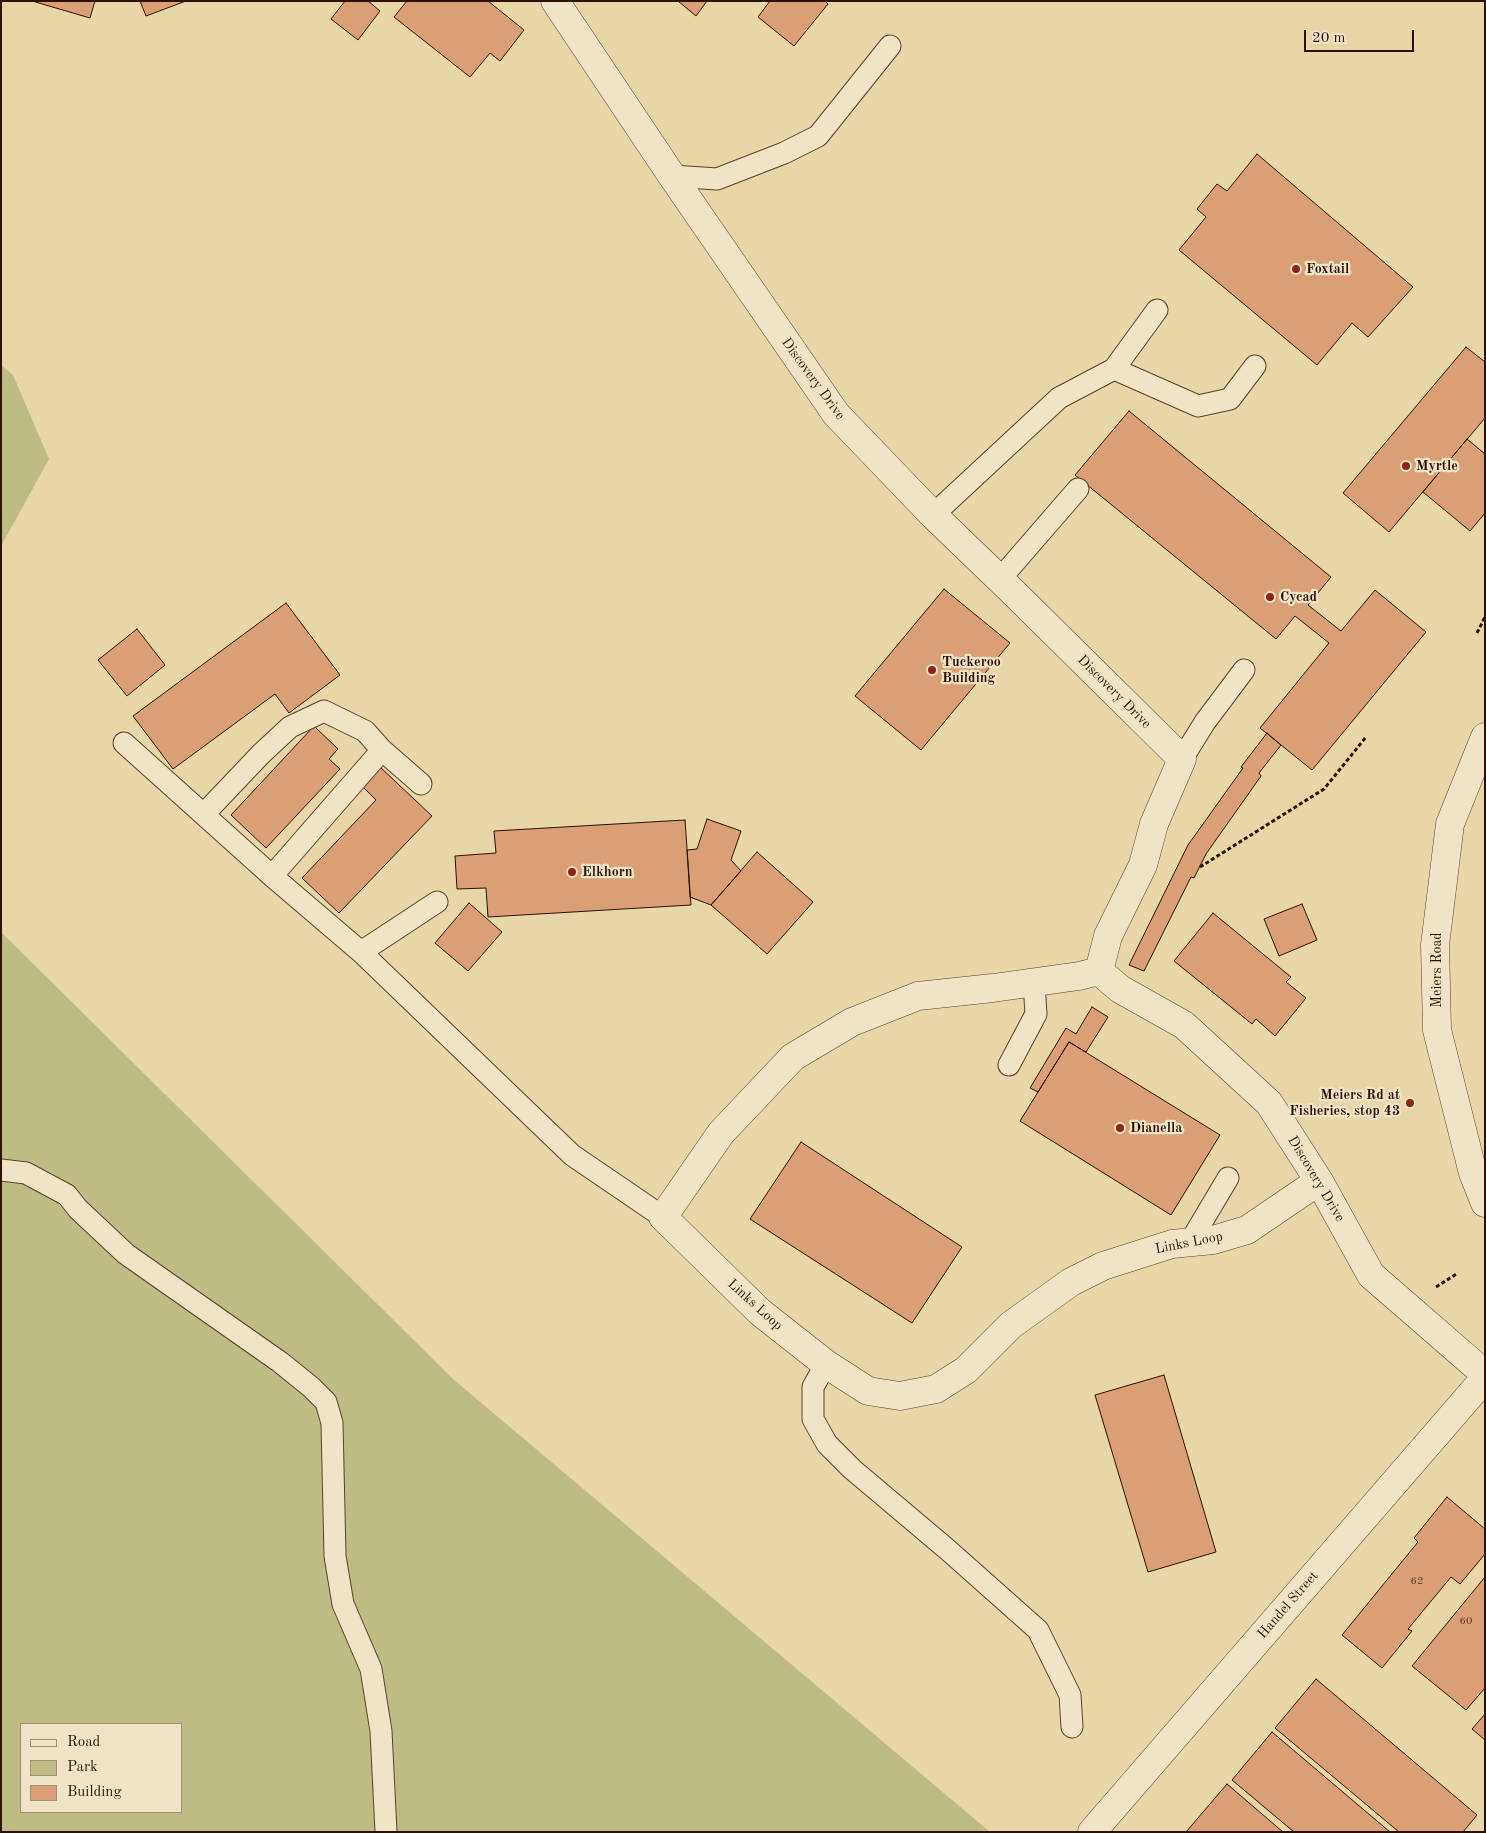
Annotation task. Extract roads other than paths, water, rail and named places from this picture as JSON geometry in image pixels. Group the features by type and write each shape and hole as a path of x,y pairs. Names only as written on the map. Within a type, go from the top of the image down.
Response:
{"street":[{"name":"Discovery Drive","path":"555,1 672,176 836,414 933,515 1182,759"},
{"name":"Meiers Road","path":"1485,737 1450,824 1435,945 1437,1030 1473,1173 1485,1203"},
{"path":"663,1216 721,1133 793,1057 852,1022 918,996 1034,982 1099,971 1108,936 1143,865 1154,824 1182,759"},
{"name":"Discovery Drive","path":"1099,971 1120,989 1184,1026 1269,1103 1319,1181 1371,1275 1485,1374"},
{"name":"Links Loop","path":"663,1216 760,1312 826,1364 868,1391 900,1396 936,1389 966,1370 1011,1325 1071,1282 1102,1266 1172,1244 1213,1240 1247,1230 1319,1181"},
{"name":"Handel Street","path":"1092,1832 1485,1378"}],"lane":[{"path":"672,176 717,179 784,153 818,136 890,46"},
{"path":"933,515 1059,398 1114,370 1157,310"},
{"path":"1114,370 1198,406 1230,399 1256,366"},
{"path":"1000,579 1078,490"},
{"path":"1182,759 1205,722 1244,670"},
{"path":"204,814 261,754 290,727 324,711 365,731 382,750 421,784"},
{"path":"124,743 272,876 361,952 572,1155 663,1216"},
{"path":"272,876 382,750"},
{"path":"361,952 437,902"},
{"path":"1009,1065 1036,1014 1034,982"},
{"path":"1,1170 26,1173 67,1195 78,1210 126,1254 280,1362 326,1402 332,1424 335,1556 343,1604 371,1669 381,1731 386,1832"},
{"path":"1190,1242 1228,1178"},
{"path":"826,1364 813,1387 813,1419 827,1444 852,1469 948,1550 1038,1630 1070,1695 1072,1728"}],"place":[{"name":"Foxtail","path":"1296,269"},
{"name":"Myrtle","path":"1406,466"},
{"name":"Cycad","path":"1270,597"},
{"name":"Tuckeroo Building","path":"932,670"},
{"name":"Elkhorn","path":"572,872"},
{"name":"Meiers Rd at Fisheries, stop 43","path":"1410,1103"},
{"name":"Dianella","path":"1120,1128"}]}
